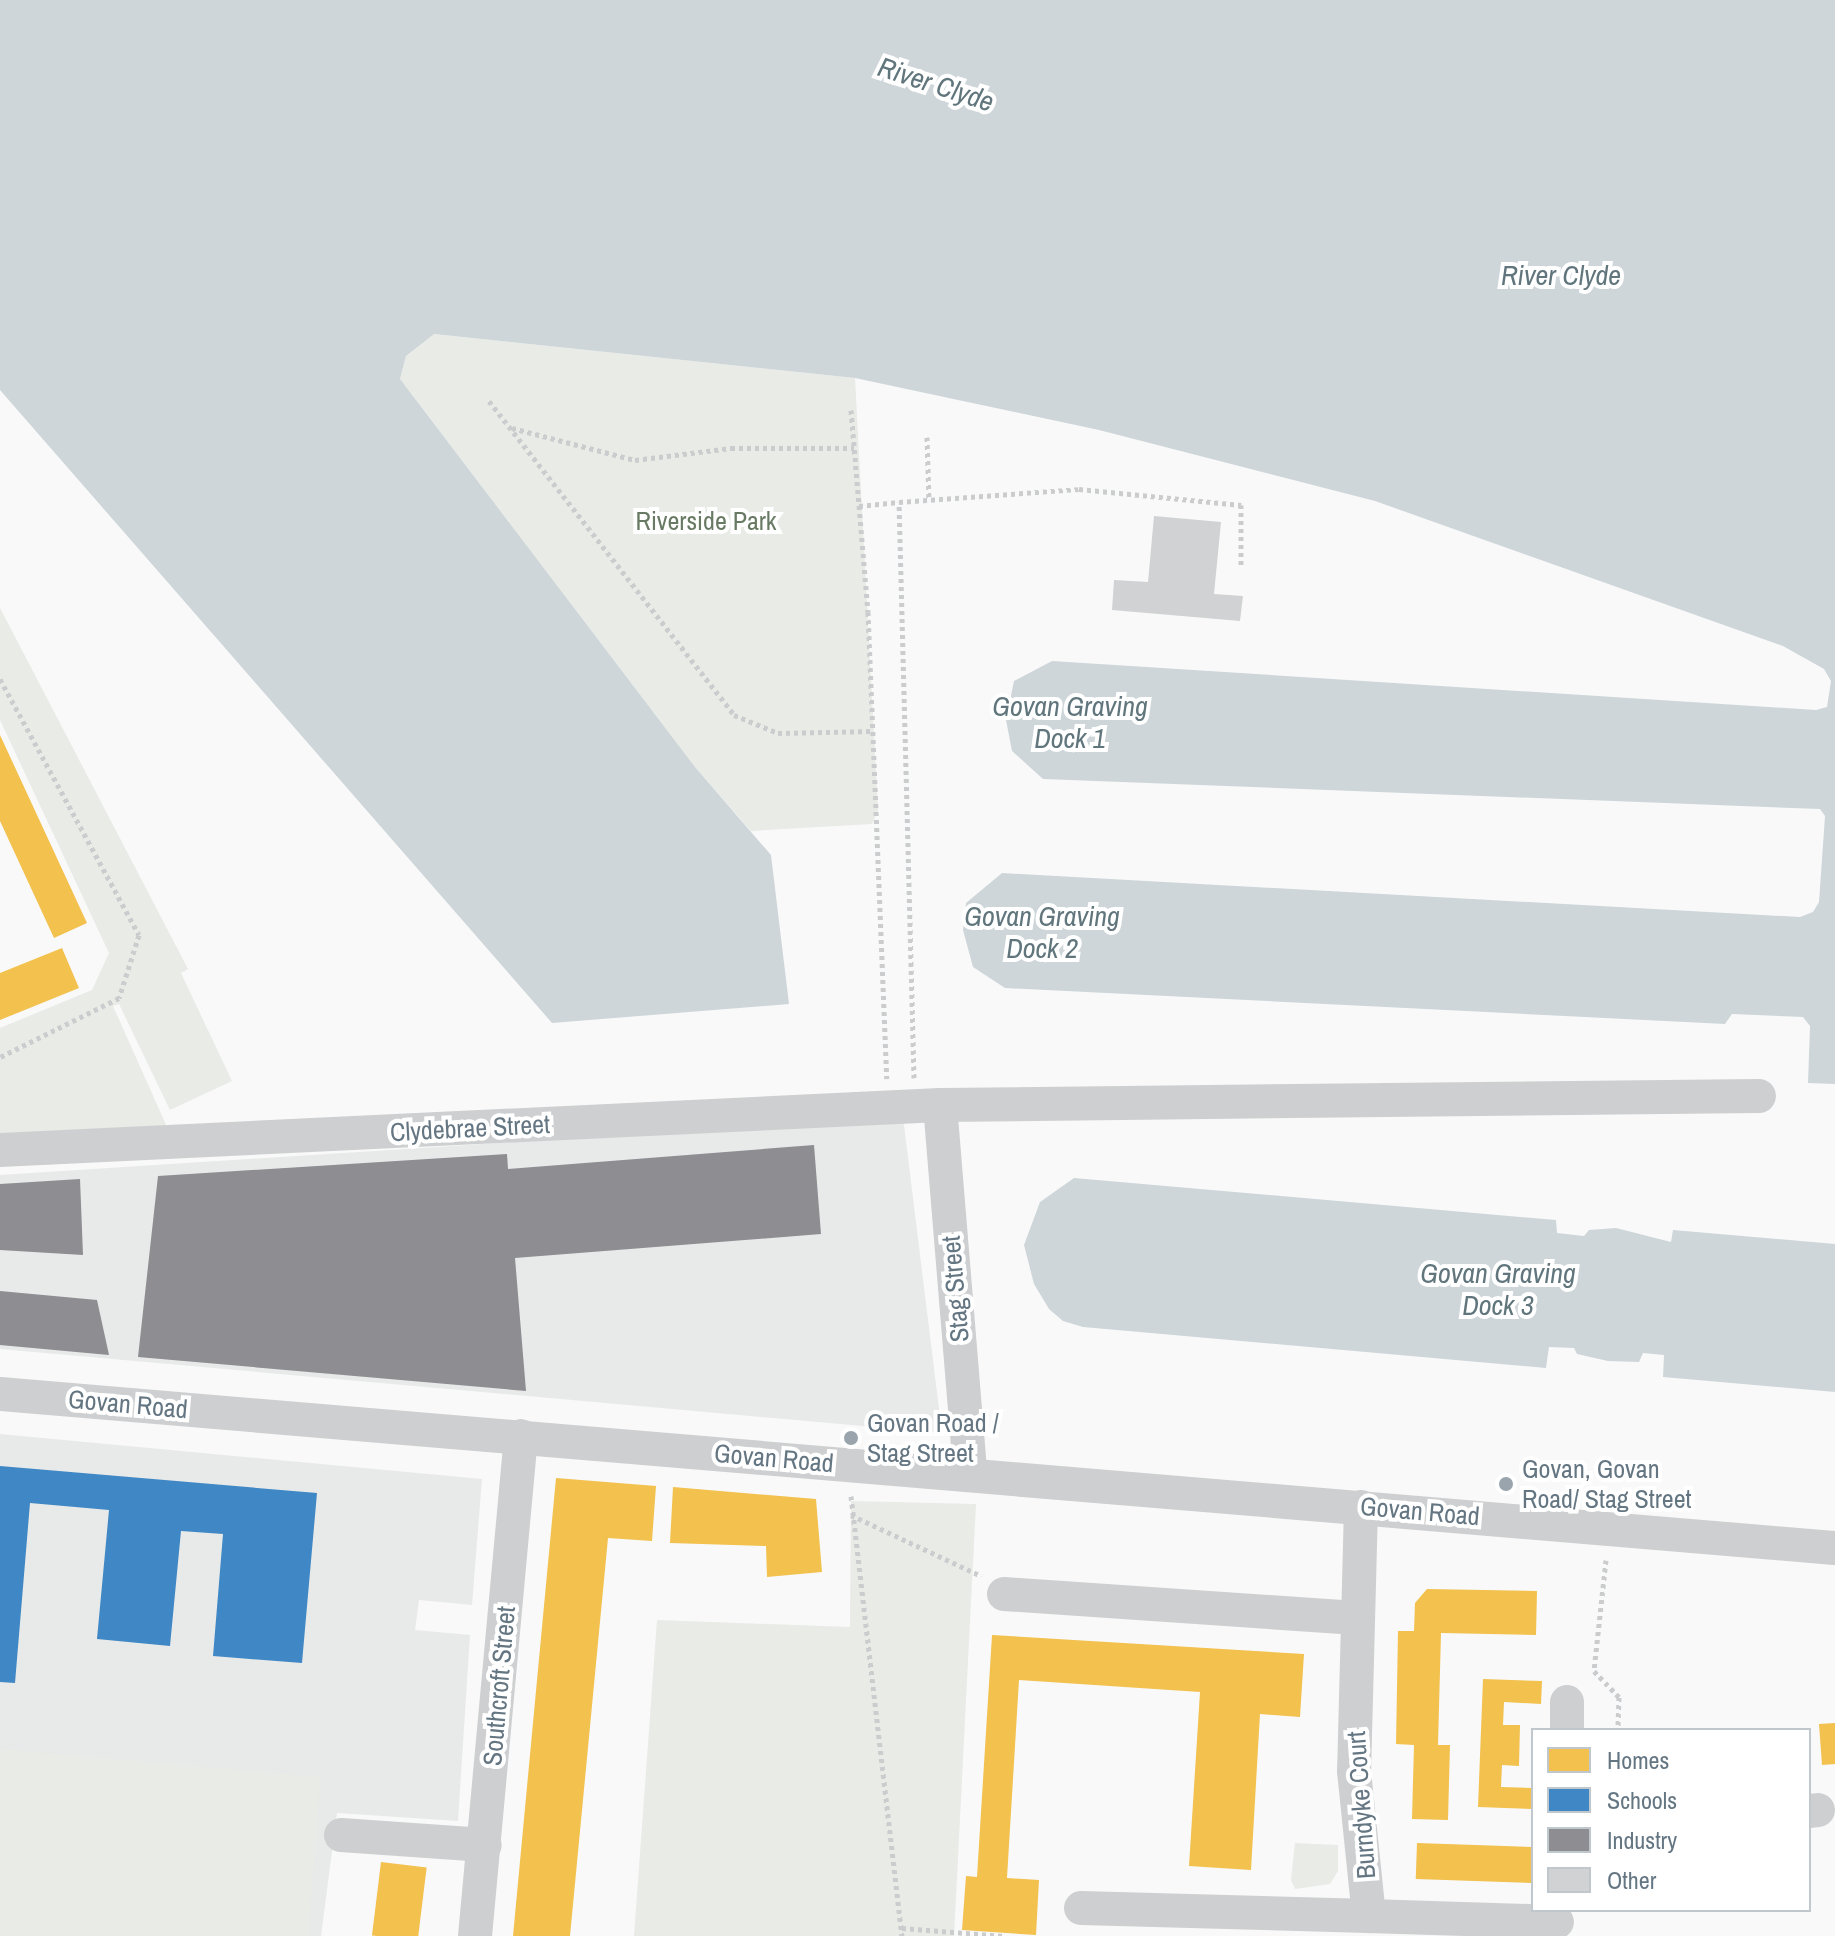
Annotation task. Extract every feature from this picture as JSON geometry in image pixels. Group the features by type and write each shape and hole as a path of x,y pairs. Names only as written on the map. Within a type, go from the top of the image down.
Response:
{"street":[{"name":"Clydebrae Street","path":"0,1150 914,1107 1759,1096"},
{"name":"Stag Street","path":"914,1107 970,1473"},
{"name":"Govan Road","path":"0,1394 1835,1548"},
{"name":"Southcroft Street","path":"475,1936 521,1436"},
{"name":"Burndyke Court","path":"1361,1507 1354,1771 1369,1916 1557,1923"},
{"path":"1004,1594 1356,1618"},
{"path":"341,1835 485,1845"},
{"path":"1081,1908 1369,1916"}],"path":[{"path":"489,401 734,715 778,733 874,731"},
{"path":"851,410 874,731 914,1107"},
{"path":"510,427 635,460 731,448 854,448"},
{"path":"927,437 929,500"},
{"path":"859,506 1079,489 1241,505 1241,568"},
{"path":"899,502 914,1107"},
{"path":"0,679 139,935 119,998 0,1057"},
{"path":"852,1465 851,1515 872,1647 902,1936"},
{"path":"851,1515 980,1575 1004,1594"},
{"path":"1617,1562 1604,1560 1594,1671 1619,1697 1618,1728"},
{"path":"902,1928 1004,1936"}],"shaded area":[{"path":"903,1117 942,1433 0,1349 0,1175"},
{"path":"0,1434 482,1479 472,1605 419,1600 415,1630 470,1635 458,1821 337,1813 321,1936 0,1936"}],"green space":[{"name":"Riverside Park","path":"433,334 855,378 878,810 872,824 751,831 695,767 400,379 406,356"},
{"path":"0,608 188,969 181,973 232,1081 170,1110 119,1004 113,1006 167,1127 0,1138 0,1028 92,990 109,953 0,720"},
{"path":"851,1501 976,1504 954,1936 634,1936 657,1620 850,1627"},
{"path":"0,1749 321,1777 308,1936 0,1936"},
{"path":"1295,1843 1338,1845 1338,1871 1330,1884 1295,1889 1291,1880"}],"water":[{"name":"River Clyde","path":"0,0 1835,0 1835,1084 1808,1083 1810,1026 1803,1017 1732,1014 1725,1024 1005,988 973,967 963,930 966,903 1002,873 1800,917 1813,912 1819,902 1825,816 1820,809 1043,779 1012,751 1006,720 1014,681 1052,661 1816,710 1827,707 1831,681 1824,669 1783,646 1375,501 1099,430 855,378 434,334 406,356 400,379 695,767 771,855 789,1004 552,1023 0,390"},
{"name":"Govan Graving Dock 3","path":"1074,1178 1556,1220 1557,1233 1584,1236 1589,1230 1616,1228 1671,1242 1673,1230 1835,1244 1835,1392 1663,1377 1664,1355 1643,1353 1639,1362 1608,1361 1577,1354 1574,1348 1549,1347 1546,1368 1083,1327 1063,1321 1049,1309 1034,1284 1024,1245 1040,1202"}],"building: Homes":[{"path":"0,735 87,923 54,938 0,821"},
{"path":"62,948 79,988 0,1020 0,973"},
{"path":"556,1478 656,1486 652,1541 608,1538 570,1936 513,1936"},
{"path":"673,1487 816,1499 822,1572 767,1577 766,1546 670,1543"},
{"path":"1427,1589 1537,1591 1536,1635 1441,1633 1438,1745 1450,1745 1448,1820 1412,1819 1414,1745 1396,1744 1398,1631 1414,1631 1415,1603"},
{"path":"992,1635 1304,1654 1300,1717 1260,1714 1251,1870 1189,1866 1200,1692 1019,1680 1007,1878 1039,1880 1036,1935 962,1930 966,1876 977,1877"},
{"path":"1483,1679 1542,1681 1541,1704 1504,1702 1503,1725 1520,1725 1519,1766 1502,1765 1501,1787 1531,1788 1531,1809 1478,1807"},
{"path":"1835,1723 1835,1764 1822,1765 1819,1724"},
{"path":"1417,1843 1531,1847 1531,1883 1416,1879"},
{"path":"381,1862 427,1868 418,1936 372,1935"}],"building: Schools":[{"path":"0,1466 317,1493 302,1663 213,1656 223,1534 181,1531 170,1646 97,1639 109,1510 30,1503 15,1683 0,1682"}],"building: Industry":[{"path":"814,1145 821,1234 515,1258 526,1391 138,1357 158,1176 507,1154 508,1169"},
{"path":"80,1179 83,1255 0,1250 0,1184"},
{"path":"0,1291 97,1300 109,1355 0,1345"}],"building: Other":[{"path":"1154,516 1221,522 1214,594 1243,596 1240,621 1112,610 1114,580 1148,582"}],"place":[{"name":"Govan Road / Stag Street","path":"851,1438"},
{"name":"Govan, Govan Road/ Stag Street","path":"1506,1484"}],"water label":[{"name":"Govan Graving Dock 1","path":"1070,722"},
{"name":"Govan Graving Dock 2","path":"1042,932"}]}
